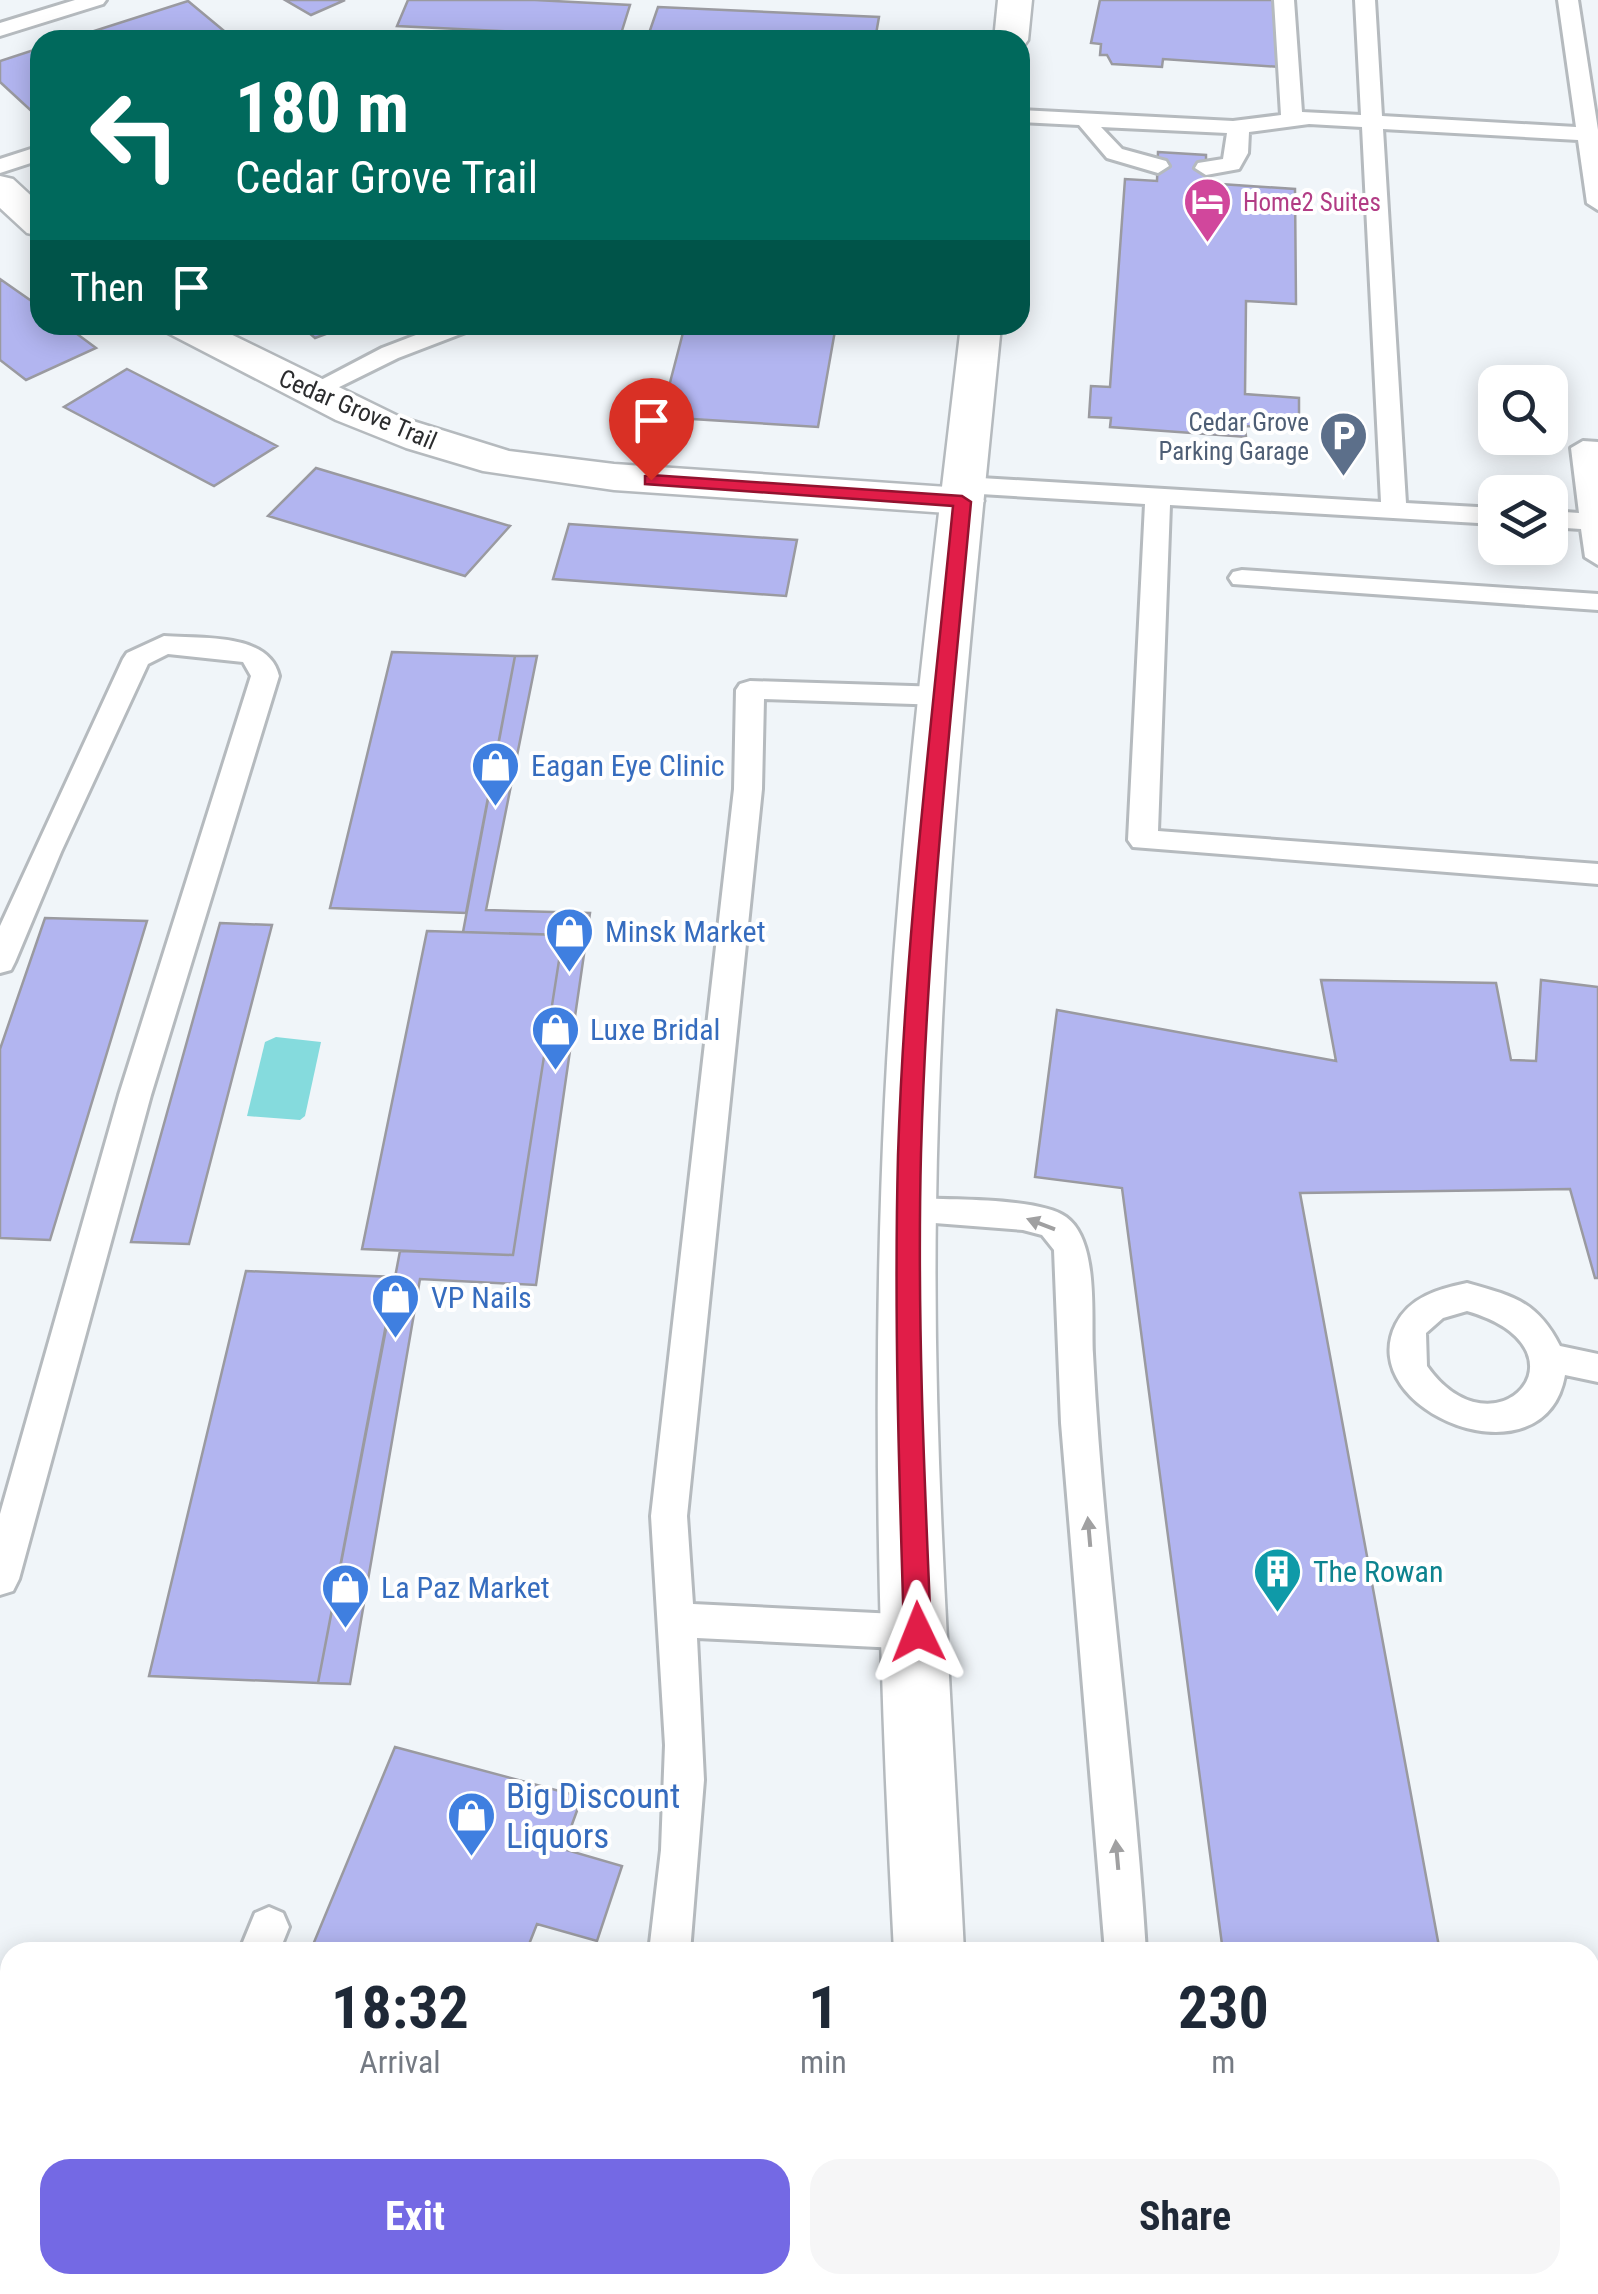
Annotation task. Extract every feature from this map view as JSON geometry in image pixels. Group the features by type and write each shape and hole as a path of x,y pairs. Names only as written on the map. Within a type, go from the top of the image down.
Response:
{"street":[{"path":"1012,30 1015,0"},
{"path":"0,188 30,216"},
{"name":"Cedar Grove Trail","path":"201,335 310,392 411,436 459,452 614,477 963,493"},
{"path":"929,1942 908,1366 908,1211 918,998 943,696 980,335"}],"lane":[{"path":"0,30 96,0"},
{"path":"1284,0 1292,119"},
{"path":"1365,0 1394,511"},
{"path":"1568,0 1598,203"},
{"path":"1030,116 1238,126 1292,119 1589,134"},
{"path":"1086,119 1094,136 1118,158 1158,166"},
{"path":"1206,168 1231,164 1238,126"},
{"path":"0,166 30,156"},
{"path":"310,392 437,335"},
{"path":"1598,448 1583,448 1598,557"},
{"path":"963,493 1158,497 1478,515"},
{"path":"1158,497 1143,840 1598,874"},
{"path":"1568,521 1594,522"},
{"path":"1242,578 1598,602"},
{"path":"0,962 138,660 164,645 221,648 252,655 264,667 264,676 135,1096 0,1580"},
{"path":"670,1942 678,1876 684,1734 667,1544 748,788 750,690 943,696"},
{"path":"908,1211 1023,1217 1052,1225 1070,1246 1079,1423 1125,1942"},
{"path":"1559,1360 1598,1368"},
{"path":"676,1620 918,1632"}],"water":[{"path":"276,1037 321,1042 305,1116 300,1120 247,1116 265,1042"}],"building":[{"path":"285,0 345,0 311,15"},
{"path":"408,0 630,5 622,30 397,26"},
{"path":"1100,0 1279,0 1280,67 1163,59 1162,67 1112,64 1107,55 1100,55 1101,44 1091,43"},
{"path":"188,1 223,30 97,30"},
{"path":"658,7 879,17 877,30 650,30"},
{"path":"30,51 30,110 0,82 0,61"},
{"name":"Home2 Suites","path":"1158,152 1206,155 1206,183 1295,189 1296,304 1246,301 1245,394 1299,398 1299,429 1245,426 1246,437 1110,427 1111,418 1089,417 1091,386 1110,387 1125,179 1157,181"},
{"path":"0,279 30,300 30,335 78,335 96,348 26,380 0,360"},
{"path":"682,335 834,335 818,427 661,417"},
{"path":"127,369 277,446 214,486 64,407"},
{"path":"316,468 510,526 465,576 268,516"},
{"path":"569,524 797,540 786,596 553,579"},
{"path":"392,652 515,656 466,913 330,908"},
{"path":"515,656 537,656 486,910 590,913 536,1285 420,1279 350,1684 318,1683 400,1251 513,1255 563,935 463,932"},
{"path":"45,918 147,921 50,1240 0,1238 0,1049"},
{"path":"220,923 272,925 189,1244 131,1242"},
{"path":"427,931 563,935 513,1255 362,1249"},
{"name":"The Rowan","path":"1321,980 1496,983 1511,1060 1536,1061 1541,980 1598,987 1598,1278 1570,1189 1300,1193 1438,1942 1222,1942 1122,1188 1035,1177 1057,1010 1336,1061"},
{"path":"246,1271 396,1277 318,1683 149,1676"},
{"name":"Big Discount Liquors","path":"395,1747 582,1797 563,1849 622,1866 597,1941 537,1924 530,1942 314,1942"}],"place":[{"name":"Home2 Suites","path":"1208,244"},
{"name":"Cedar Grove Parking Garage","path":"1344,478"},
{"name":"Eagan Eye Clinic","path":"496,808"},
{"name":"Minsk Market","path":"570,974"},
{"name":"Luxe Bridal","path":"555,1072"},
{"name":"VP Nails","path":"396,1340"},
{"name":"The Rowan","path":"1278,1614"},
{"name":"La Paz Market","path":"346,1630"},
{"name":"Big Discount Liquors","path":"471,1858"}],"route":[{"path":"651,480 962,502 926,888 910,1153 908,1366 918,1632"}]}
